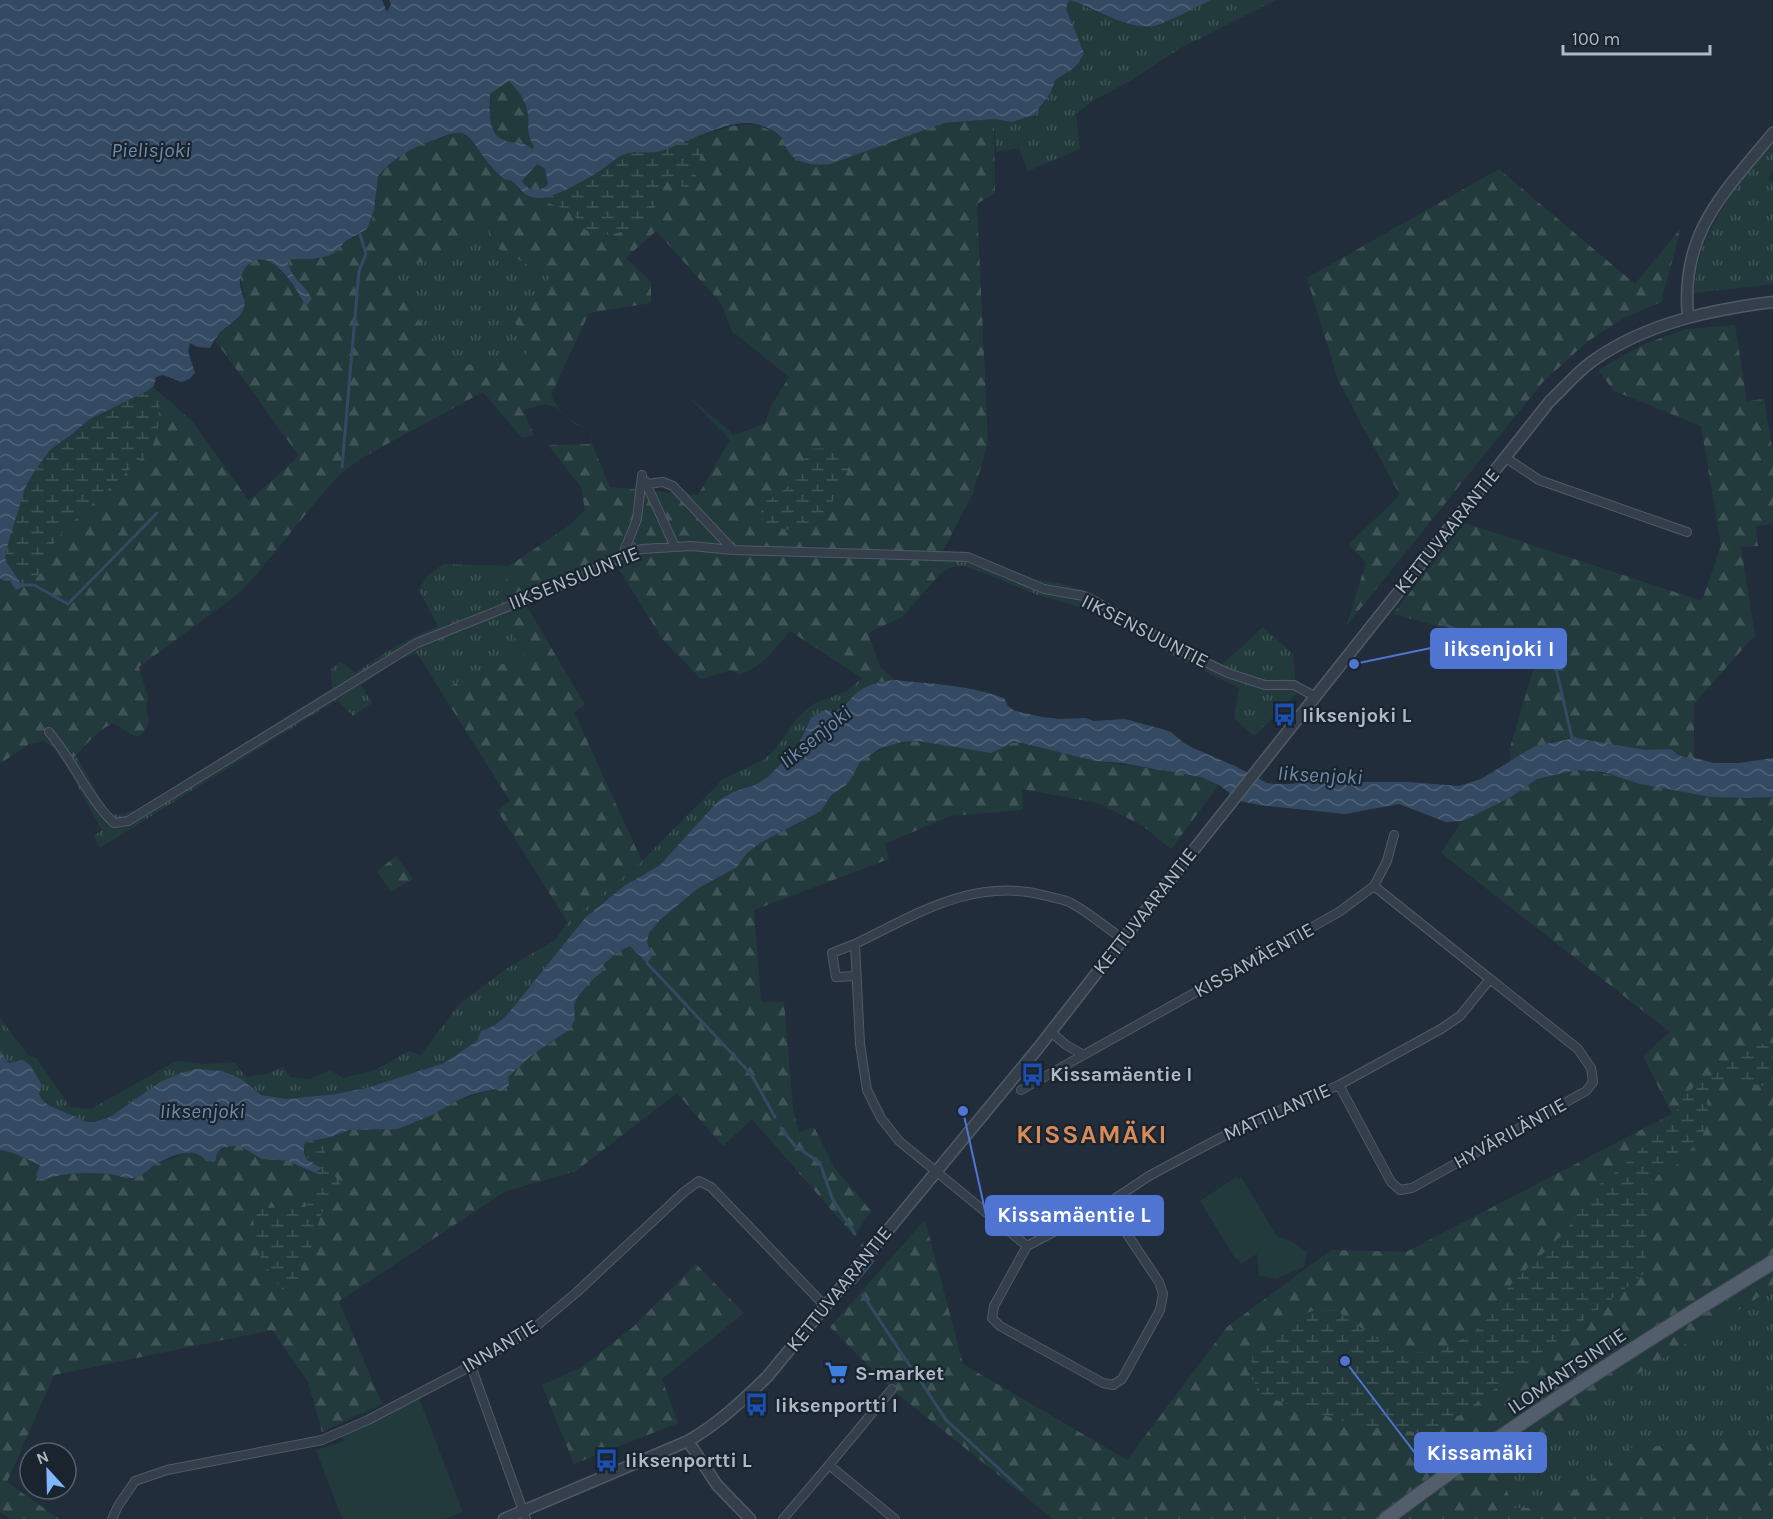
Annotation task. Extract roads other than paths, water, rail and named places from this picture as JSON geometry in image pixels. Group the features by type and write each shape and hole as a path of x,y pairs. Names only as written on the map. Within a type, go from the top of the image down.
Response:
{"main road":[{"name":"ILOMANTSINTIE","path":"1386,1519 1569,1392 1773,1262"}],"street":[{"path":"1688,317 1686,297 1689,264 1695,242 1716,203 1773,133"},
{"name":"KETTUVAARANTIE","path":"504,1519 524,1515 688,1441 730,1412 767,1377 1051,1032 1550,401 1593,361 1636,335 1688,317 1773,302"},
{"path":"1506,458 1539,480 1687,532"},
{"path":"623,554 637,519 642,475 675,547"},
{"path":"647,484 663,482 673,486 733,550"},
{"name":"IIKSENSUUNTIE","path":"49,732 70,759 102,812 114,823 128,821 417,643 582,578 623,554 660,546 968,557 1044,589 1084,596 1180,650 1243,679 1264,685 1294,684 1316,697"},
{"name":"KISSAMÄENTIE","path":"1021,1090 1339,912 1374,886 1387,861 1394,836"},
{"path":"1374,886 1490,979"},
{"path":"855,976 836,977 832,953 950,900 975,892 1026,890 1069,903 1123,939"},
{"path":"855,944 860,1044 867,1090 881,1118 899,1141 1027,1246 994,1306 992,1318 1000,1326 1102,1383 1113,1385 1122,1379 1160,1310 1163,1294 1159,1282 1107,1204"},
{"name":"HYVÄRILÄNTIE","path":"1339,1085 1391,1182 1400,1190 1412,1188 1586,1091 1593,1082 1591,1068 1578,1049 1490,979"},
{"name":"MATTILANTIE","path":"1027,1246 1107,1204 1149,1176 1203,1147 1245,1125 1339,1085 1460,1016 1490,979"},
{"path":"1051,1032 1066,1045 1084,1055"},
{"name":"INNANTIE","path":"111,1519 135,1481 167,1470 322,1440 368,1420 471,1366 533,1329 577,1292 675,1199 699,1180 711,1187 825,1306"},
{"path":"471,1366 524,1515"},
{"path":"783,1519 891,1389"},
{"path":"688,1441 717,1485 750,1519"},
{"path":"829,1465 895,1519"}],"water":[{"name":"Pielisjoki","path":"0,0 382,0 387,12 391,4 389,0 1069,0 1066,9 1084,53 1074,68 1055,80 1050,94 1034,115 1012,122 994,119 944,123 830,164 812,164 796,159 776,132 758,125 739,123 715,129 657,152 625,154 568,189 550,196 535,198 525,194 513,182 504,179 485,159 473,141 463,134 451,134 408,151 378,176 374,211 367,229 346,241 328,256 288,259 291,271 312,299 306,306 297,290 275,265 259,260 250,263 240,281 245,303 241,314 219,335 210,348 197,347 190,343 188,351 195,373 189,379 182,382 163,375 156,377 154,386 147,391 90,419 51,449 25,488 5,554 6,561 23,587 16,590 8,578 0,579","holes":["509,81 525,105 529,135 534,146 532,149 524,144 502,140 493,130 490,116 490,94","537,164 545,169 548,184 541,189 534,190 522,181"]},
{"path":"1069,0 1211,0 1155,26 1122,22"},
{"name":"Iiksenjoki","path":"895,680 978,690 1004,698 1008,706 1015,711 1042,717 1085,718 1094,721 1125,719 1162,729 1171,732 1193,748 1267,783 1292,784 1323,778 1342,782 1408,782 1459,786 1481,779 1535,746 1575,738 1646,750 1671,749 1687,758 1714,763 1739,763 1773,758 1773,797 1712,797 1640,784 1603,772 1576,770 1537,779 1511,797 1469,818 1446,822 1399,804 1345,814 1259,805 1240,801 1219,785 1201,777 1121,763 1095,761 1022,743 1014,742 991,753 919,741 902,742 879,749 860,762 850,780 831,795 821,811 760,843 747,853 737,867 697,889 660,920 649,933 647,942 652,956 647,963 630,946 616,953 604,964 601,973 578,996 574,1004 575,1019 570,1029 532,1055 508,1077 509,1085 503,1091 494,1089 470,1095 435,1114 398,1129 349,1130 331,1137 305,1142 305,1156 322,1168 315,1173 288,1161 262,1159 238,1145 222,1148 217,1153 215,1162 206,1161 195,1153 172,1156 134,1178 84,1173 58,1176 41,1181 36,1175 40,1165 0,1150 0,1050 8,1063 23,1060 30,1065 42,1085 39,1094 43,1101 87,1122 110,1117 160,1082 196,1069 222,1071 241,1079 261,1095 287,1099 336,1094 370,1087 444,1063 477,1041 481,1031 495,1025 507,1015 585,918 624,886 660,865 719,800 768,777 797,747 811,718 825,710 841,708 867,686"}],"waterway":[{"path":"342,467 359,271 366,254 360,234"},
{"path":"22,585 34,585 68,604 157,513"},
{"path":"1440,622 1467,635 1555,664 1572,738"},
{"path":"647,963 751,1074 775,1117"},
{"path":"781,1128 794,1145 820,1163 832,1198 855,1234"},
{"path":"855,1283 873,1261"},
{"path":"863,1295 910,1366"},
{"path":"918,1377 946,1420 1022,1490"}],"place":[{"name":"Iiksenjoki I","path":"1354,664"},
{"name":"Iiksenjoki L","path":"1284,715"},
{"name":"Kissamäentie I","path":"1032,1074"},
{"name":"Kissamäentie L","path":"963,1111"},
{"name":"Kissamäki","path":"1345,1361"},
{"name":"S-market","path":"837,1373"},
{"name":"Iiksenportti I","path":"757,1405"},
{"name":"Iiksenportti L","path":"607,1460"}],"district":[{"name":"KISSAMÄKI","path":"1092,1134"}]}
